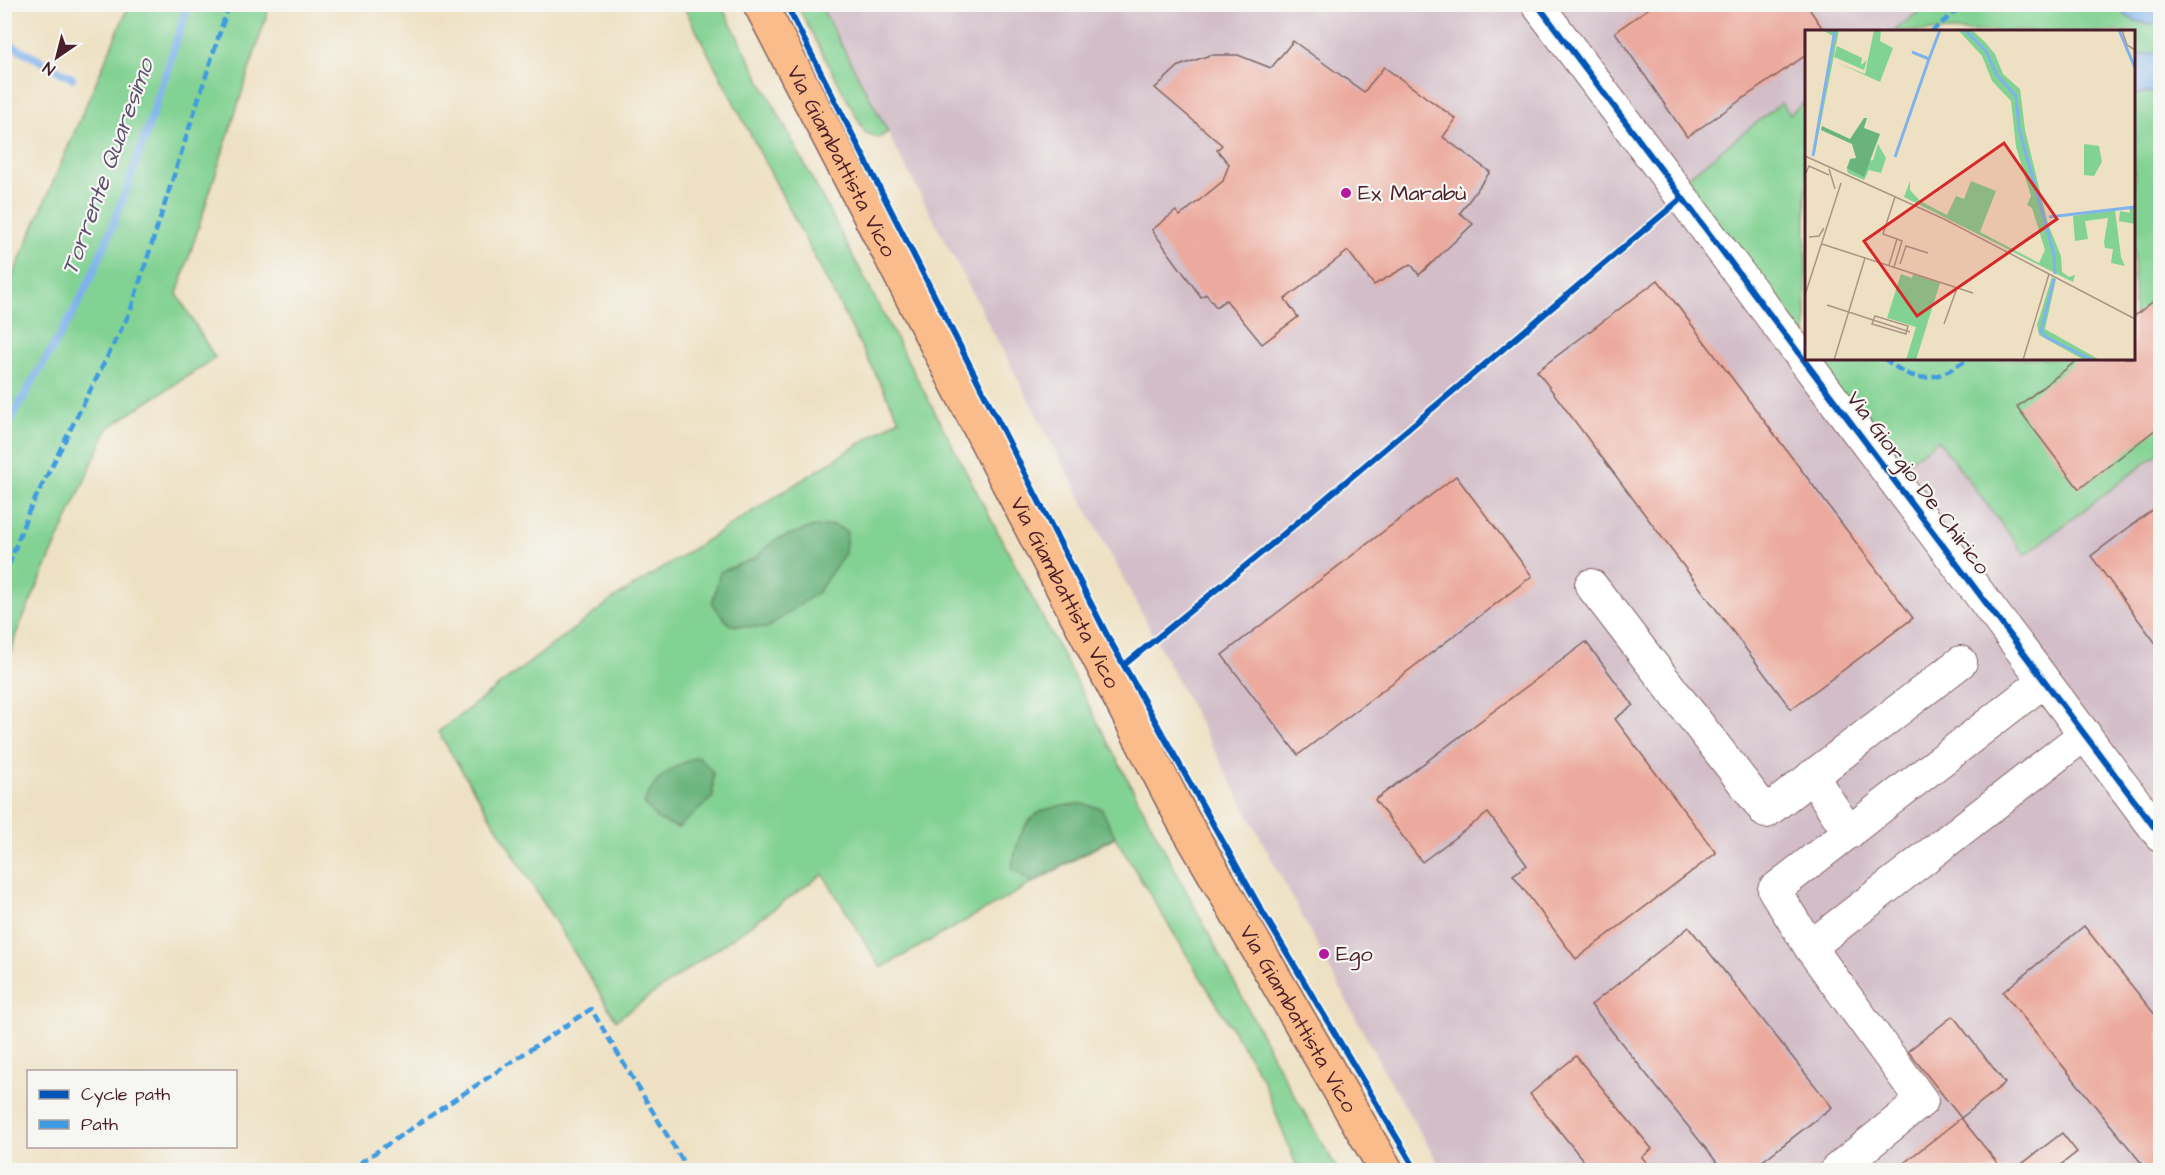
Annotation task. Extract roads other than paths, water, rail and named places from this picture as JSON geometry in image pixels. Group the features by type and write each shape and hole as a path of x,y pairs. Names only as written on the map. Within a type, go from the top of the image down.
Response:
{"main road":[{"name":"Via Giambattista Vico","path":"760,4 1183,820 1386,1170"}],"street":[{"name":"Via Giorgio De Chirico","path":"1541,6 2160,835"},
{"path":"1591,585 1766,812 1961,662"},
{"path":"1836,1170 1922,1101 1810,947 1774,891 2044,681"},
{"path":"1810,947 2085,734"},
{"path":"1812,776 1849,833"}],"water":[{"path":"2116,5 2160,5 2160,23 2147,24 2135,21 2125,15"},
{"path":"2160,52 2160,91 2135,95 2135,56"}],"waterway":[{"name":"Torrente Quaresimo","path":"4,433 75,309 96,266 134,169 188,4"},
{"path":"4,41 72,78"}],"place":[{"name":"Ex Marabù","path":"1346,193"},
{"name":"Ego","path":"1324,954"}]}
